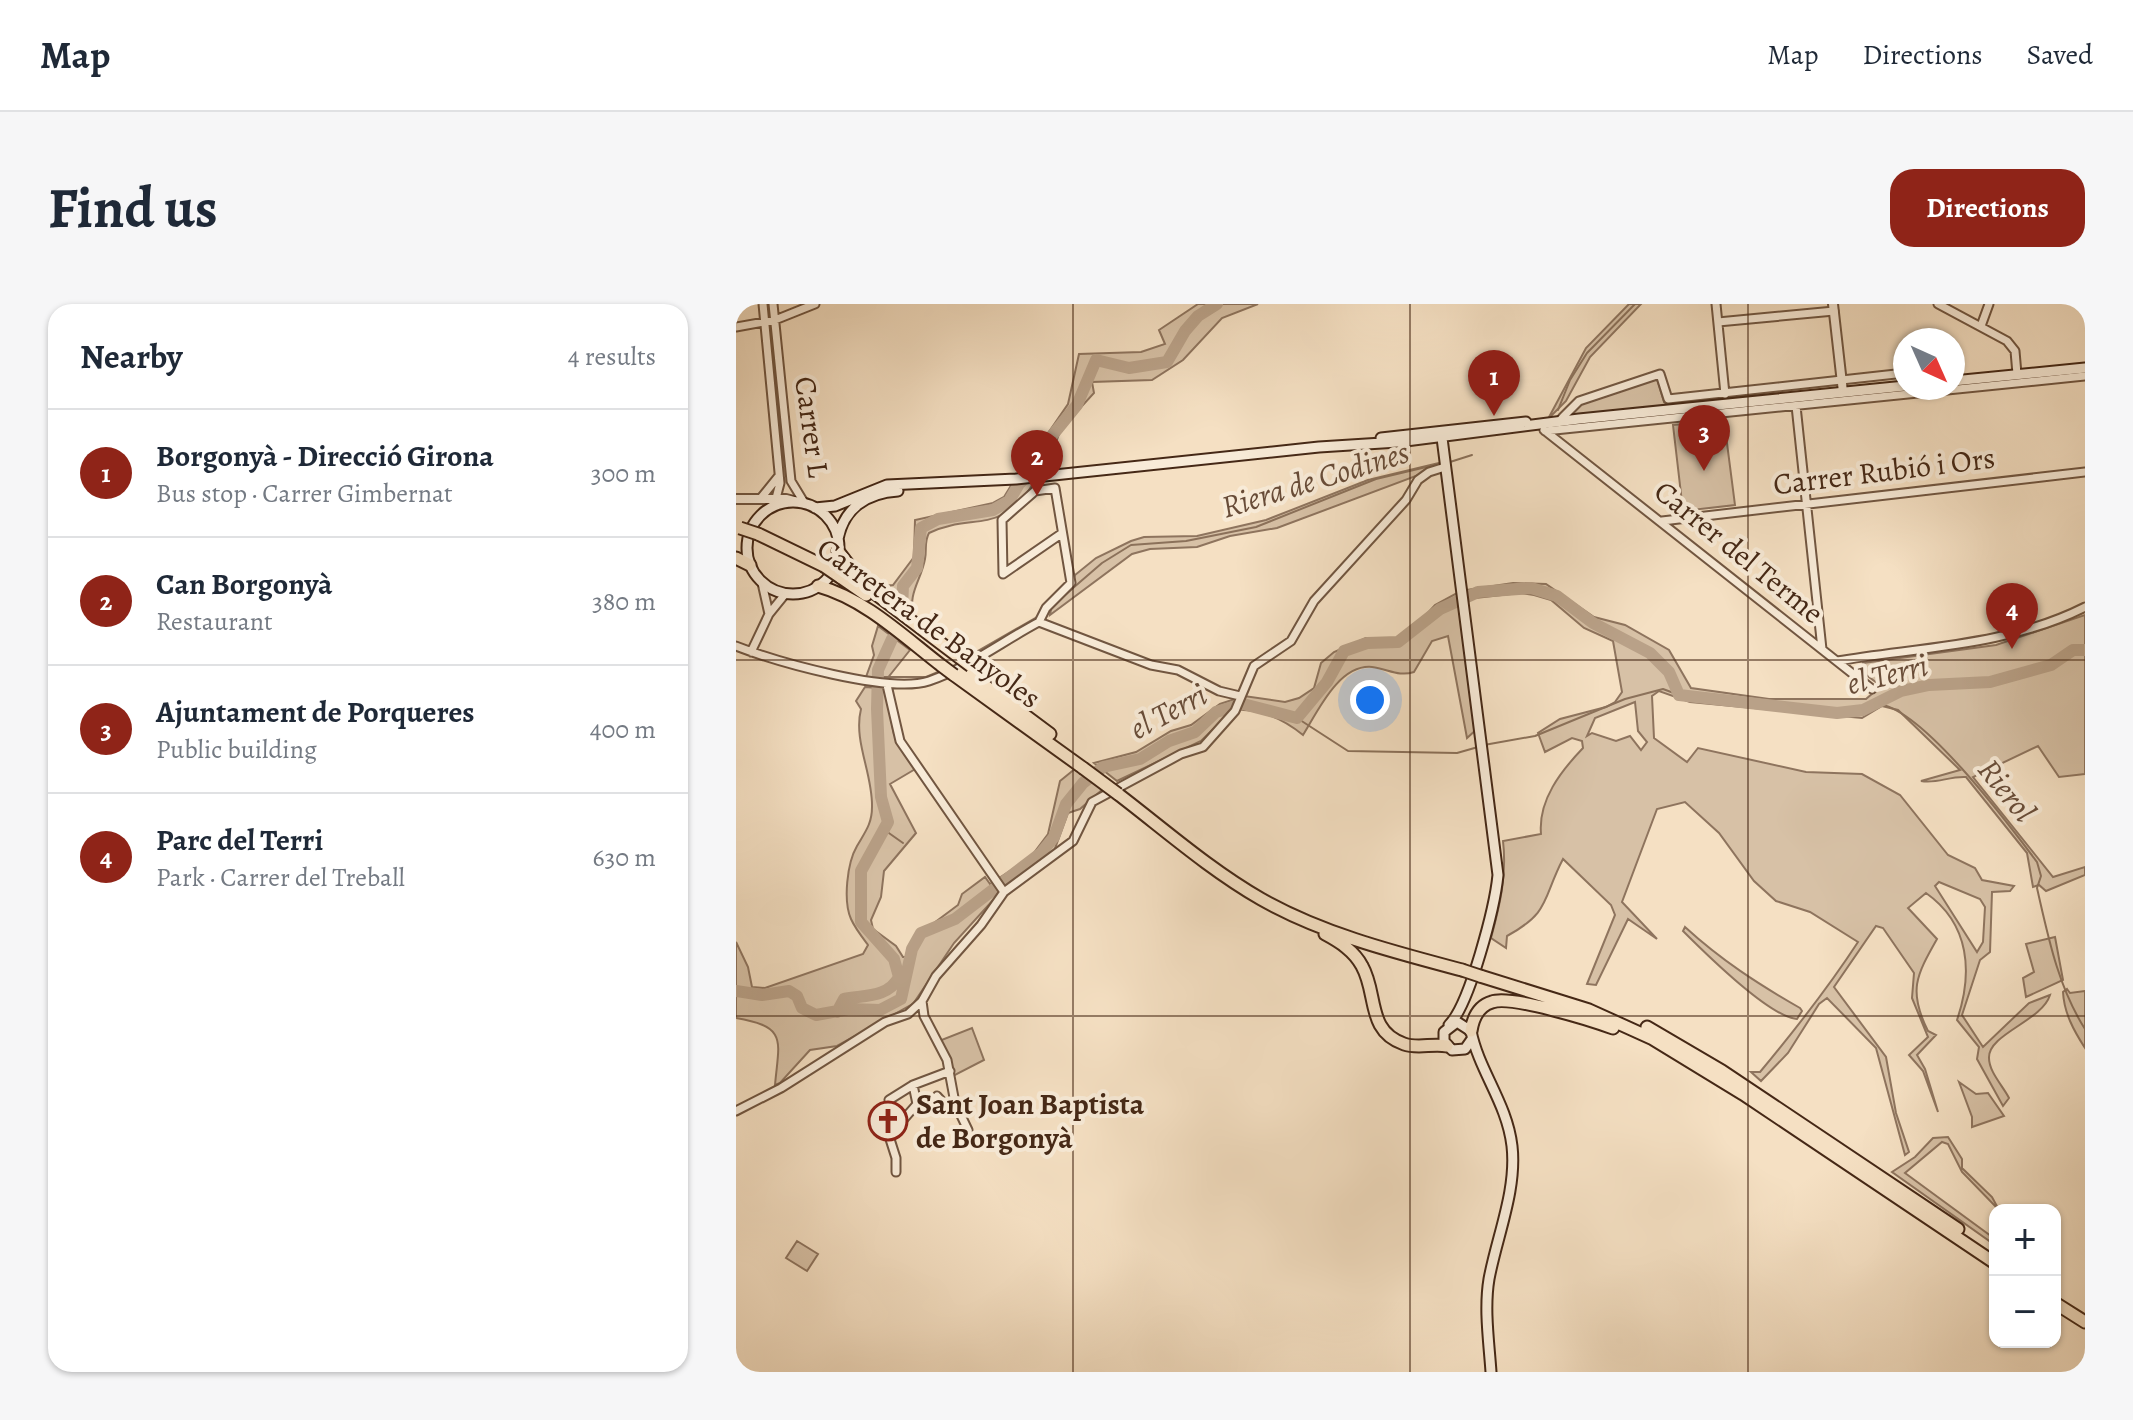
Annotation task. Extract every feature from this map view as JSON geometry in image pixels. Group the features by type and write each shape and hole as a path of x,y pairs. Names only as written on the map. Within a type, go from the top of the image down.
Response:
{"highway":[{"path":"738,530 823,568 950,661"},
{"path":"838,545 864,585 950,661 1047,739 1218,864 1273,898 1330,923 1589,1010 1653,1039 1743,1094 1989,1259"},
{"path":"736,558 750,565"},
{"path":"818,586 842,593 950,661"},
{"path":"962,671 1016,708 1086,766"},
{"path":"1121,792 1217,871 1305,921 1355,955 1366,975 1376,1020 1389,1036 1412,1046 1447,1046"},
{"path":"1305,921 1464,967"},
{"path":"1481,973 1592,1004 1677,1043 1989,1251"},
{"path":"1470,1031 1479,1010 1495,1000 1505,1000 1653,1039"},
{"path":"2061,1299 2085,1314"},
{"path":"2061,1307 2085,1322"}],"main road":[{"path":"1965,380 2084,369"},
{"path":"998,480 876,495 863,500 846,516 832,571 818,586 797,594 762,583 750,565 747,548 750,531 759,516 775,502 835,506 887,485 1016,479 1386,437 1579,424 1726,404 1893,387"},
{"path":"1319,447 1441,440 1500,421 1562,418 1579,424"},
{"path":"1474,429 1500,421 1540,428"},
{"path":"1386,437 1441,440"},
{"path":"1441,440 1498,875 1494,901 1463,1005 1444,1036 1447,1046 1480,1062"},
{"path":"806,505 830,521 838,545"},
{"path":"1463,1005 1480,1062 1507,1118 1512,1149 1511,1179 1487,1295 1491,1372"},
{"path":"1449,1025 1470,1031"},
{"path":"1461,1051 1470,1031"}],"street":[{"name":"Carrer L","path":"763,304 779,475 775,502"},
{"name":"Carrer L","path":"773,304 791,481 806,505"},
{"path":"736,327 775,320 815,304"},
{"path":"1716,304 1726,404"},
{"path":"1938,304 2012,346 2017,374"},
{"path":"1981,326 1989,304"},
{"path":"1718,322 1834,308 1843,392"},
{"path":"1576,453 1570,439 1579,424 1796,406 2084,369"},
{"path":"1562,418 1579,401 1660,374 1668,399 1893,374"},
{"path":"1796,406 1822,649"},
{"name":"Carrer del Terme","path":"1540,428 1576,453 1872,689"},
{"path":"736,1111 781,1088 885,1022 908,1014 922,1001 936,976 981,925 1004,892 1073,841 1092,802 1181,754 1203,747 1235,711 1254,666 1291,641 1314,601 1406,500 1418,480 1444,462"},
{"name":"Carrer Rubió i Ors","path":"1661,521 2085,472"},
{"name":"Carrer L","path":"761,498 779,475"},
{"path":"736,646 886,684 926,682 1039,622 1046,608 1071,583 1054,475"},
{"path":"1055,488 1035,491 1002,520 1003,574 1061,534"},
{"path":"736,499 761,498 775,502"},
{"path":"1680,535 1688,518"},
{"path":"762,583 769,614"},
{"path":"751,652 769,614 786,593"},
{"path":"1837,661 2004,636 2034,629 2085,607"},
{"path":"1039,622 1151,665 1178,670 1219,691 1240,696"},
{"path":"1808,638 1819,625"},
{"path":"886,684 900,741 1004,892"},
{"path":"922,1001 924,1016 950,1071 958,1109 968,1130"},
{"path":"889,1100 913,1085 950,1071"},
{"path":"896,1172 896,1158 889,1136 917,1104 913,1085"},
{"path":"937,1096 949,1109 958,1109"}],"shaded area":[{"path":"1198,304 1258,304 1222,318 1183,360 1152,380 1092,382 1094,393 1061,429 1045,471 1020,474 1068,404 1079,354 1141,352 1165,344 1159,330"},
{"path":"1629,304 1641,304 1590,357 1566,401 1548,419 1586,348"},
{"path":"1657,379 1664,402 1713,397 1713,401 1570,415 1585,402 1597,397"},
{"path":"1724,420 1735,505 1683,511 1673,425"},
{"path":"1439,463 1440,467 1277,528 1230,536 1197,547 1150,549 1132,554 1050,615 1052,603 1072,583 1075,575 1096,558 1131,541 1144,537 1197,536 1266,520 1368,480"},
{"path":"1034,482 1022,499 998,517 929,533 923,567 913,594 914,617 883,594 883,586 893,585 914,557 915,520 993,503 1004,497 1012,484"},
{"path":"1513,583 1546,584 1594,617 1625,625 1669,650 1691,688 1769,699 1866,699 1881,686 1861,671 1863,663 1996,645 2085,615 2085,774 2059,777 2038,746 1973,777 2053,877 2085,867 2085,875 2046,891 2039,885 2033,887 2027,853 1966,777 1921,781 1960,770 1898,710 1882,706 1862,718 1690,702 1659,691 1652,696 1654,738 1687,762 1698,748 1806,772 1862,774 1900,795 1948,855 1975,868 1982,880 2014,886 2010,891 1992,892 1990,952 1980,960 1962,1015 1983,1047 2029,1003 2050,995 2037,1012 1991,1049 1991,1068 2009,1098 2003,1106 1977,1059 1979,1047 1957,1020 1966,967 1959,934 1941,905 1926,893 1908,908 1937,939 1917,984 1922,1017 1928,1031 1936,1035 1917,1055 1925,1069 1938,1112 1923,1071 1909,1055 1928,1037 1912,998 1914,973 1883,928 1876,926 1834,987 1886,1057 1896,1113 1909,1152 1905,1155 1876,1048 1827,998 1819,1004 1788,1053 1761,1081 1751,1072 1760,1072 1858,942 1810,912 1776,901 1754,881 1719,833 1685,802 1657,809 1622,902 1657,939 1628,919 1596,985 1587,984 1615,915 1611,905 1563,859 1539,912 1507,936 1506,948 1491,938 1502,890 1503,841 1541,834 1547,798 1559,776 1583,748 1582,741 1572,738 1545,752 1538,733 1560,719 1606,707 1615,702 1622,692 1613,641 1584,628 1551,600 1520,593 1467,599 1466,590","holes":["1635,702 1638,731 1647,742 1641,750 1630,736 1616,741 1592,733 1587,736 1595,718","1939,882 1980,899 1985,907 1983,942 1977,952 1935,886"]},
{"path":"1457,593 1478,728 1467,738 1448,636 1432,641 1414,672 1398,673 1372,667 1349,673 1331,691 1303,735 1270,715 1233,710 1201,741 1117,781 1094,763 1136,752 1171,731 1191,725 1220,704 1244,696 1285,702 1299,698 1314,688 1321,663 1334,652 1366,638 1396,638 1414,628 1435,605"},
{"path":"878,626 910,650 886,680 866,677 874,655 872,646"},
{"path":"865,687 878,688 886,694 894,734 917,768 890,784 916,833 884,871 881,897 871,920 873,929 896,946 903,957 908,957 922,932 958,905 962,894 985,877 990,884 1030,858 1048,834 1060,781 1076,768 1103,789 1080,809 1068,813 1054,851 1004,888 954,943 913,1004 837,1046 810,1050 775,1085 778,1046 772,1031 736,1018 736,942 748,967 752,987 765,988 863,954 868,945 851,919 847,892 851,862 872,813 870,782 859,733 861,709 856,701"},
{"path":"1685,927 1740,971 1800,1008 1802,1011 1797,1019 1785,1016 1755,996 1683,931"},
{"path":"2055,937 2063,980 2026,997 2023,978 2034,972 2026,944"},
{"path":"2067,989 2070,993 2085,991 2085,1048 2068,1014 2063,992"},
{"path":"972,1028 984,1060 953,1076 952,1065 939,1041"},
{"path":"1959,1082 1976,1094 1988,1093 2004,1116 1972,1127 1972,1117"},
{"path":"1948,1137 1962,1159 1962,1168 1996,1204 1962,1172 1948,1144 1942,1142 1905,1173 1989,1235 1989,1241 1892,1172 1915,1157 1933,1138"},
{"path":"797,1241 818,1254 807,1271 786,1258"}],"waterway":[{"path":"902,607 903,586 917,568 921,528 938,519 993,510 1009,501 1019,484 1046,458 1051,437 1077,405 1096,360 1129,368 1167,362 1185,331 1198,316 1217,304"},
{"name":"Riera de Codines","path":"1558,410 1570,380 1587,353 1635,304"},
{"name":"Riera de Codines","path":"1450,462 1472,455"},
{"name":"Riera de Codines","path":"1058,601 1102,563 1131,545 1186,541 1256,527 1376,479 1443,463"},
{"name":"el Terri","path":"736,991 762,995 789,991 797,996 802,1008 816,1015 849,1009 880,1010 901,999 912,949 921,933 955,919 1041,853 1054,837 1066,804 1083,783 1103,767 1140,759 1169,741 1195,732 1216,712 1243,704 1297,718 1327,682 1344,651 1367,643 1398,642 1440,609 1478,592 1531,588 1557,596 1593,623 1650,653 1669,672 1679,695 1837,713 1863,710 1901,691 1929,685 1990,682 2051,665 2073,650 2085,650"},
{"name":"Riera de Codines","path":"969,656 1037,617"},
{"path":"837,1012 844,999 882,992 899,977 894,959 861,922 861,871 888,822 881,797 877,709 878,670 892,639"},
{"name":"Riera de Codines","path":"878,677 926,677 938,672"},
{"path":"1484,745 1535,736 1625,699 1663,689 1679,695"},
{"name":"Rierol","path":"1877,704 1895,710 1917,724 1940,745 2037,862 2041,876 2037,888 2055,961 2085,1029"},
{"path":"1297,718 1348,751 1457,753 1478,747"},
{"path":"886,831 903,843"},
{"name":"el Terri","path":"966,910 970,912"}],"place":[{"name":"Borgonyà - Direcció Girona","path":"1494,416"},
{"name":"Ajuntament de Porqueres","path":"1704,471"},
{"name":"Can Borgonyà","path":"1037,496"},
{"name":"Parc del Terri","path":"2012,649"},
{"name":"Sant Joan Baptista de Borgonyà","path":"888,1121"}]}
